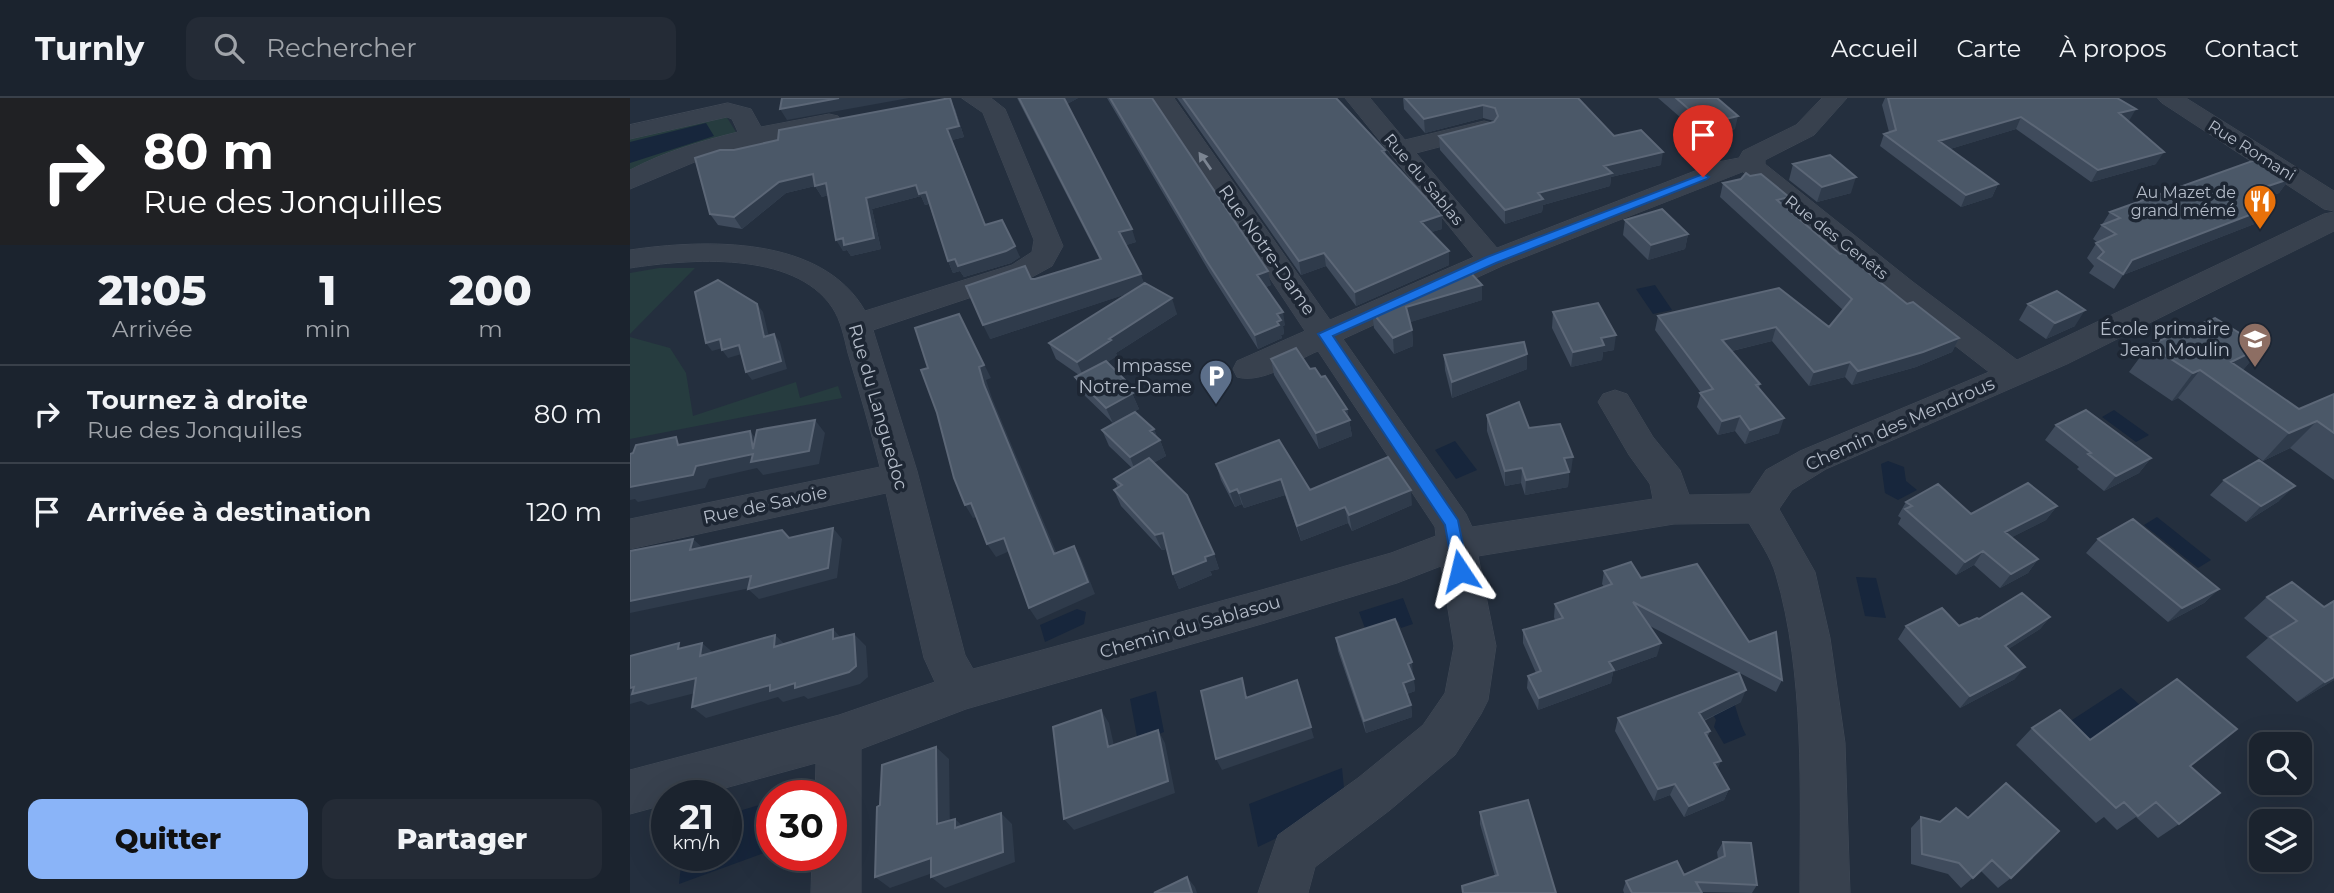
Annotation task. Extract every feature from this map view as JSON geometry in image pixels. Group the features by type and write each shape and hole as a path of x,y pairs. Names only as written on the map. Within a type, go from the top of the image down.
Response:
{"street":[{"name":"Rue Notre-Dame","path":"1162,98 1452,524 1475,646 1466,700 1439,740 1374,794 1295,852 1283,893"},
{"name":"Rue du Sablas","path":"1357,98 1492,260"},
{"path":"1249,369 1492,260 1727,168 1750,163 1752,156 1805,130 1835,98"},
{"name":"Rue Romani","path":"2170,98 2334,203"},
{"path":"855,325 1022,271 1044,258 1049,250 1048,240 993,108 962,99"},
{"path":"630,132 745,105"},
{"path":"745,105 742,114 753,137"},
{"path":"630,181 673,160 753,137 850,117"},
{"path":"1400,149 1484,128"},
{"name":"Rue des Genêts","path":"1750,163 1763,178 2014,374"},
{"name":"Chemin des Mendrous","path":"1760,508 1779,480 1812,460 2014,374 2334,220"},
{"name":"Rue du Languedoc","path":"630,259 677,253 748,255 803,271 836,292 847,304 875,385 945,658 962,691"},
{"path":"1615,402 1641,446 1667,480 1674,509"},
{"name":"Rue de Savoie","path":"630,534 900,476"},
{"path":"1760,508 1794,572 1809,638 1823,743 1825,893"},
{"name":"Chemin du Sablasou","path":"630,792 839,736 962,691 1397,567 1454,545 1674,509 1760,508"},
{"path":"836,893 839,736"}],"green space":[{"path":"726,116 736,132 733,135 659,157 630,171 630,136"},
{"path":"659,268 695,268 630,334 630,273"},
{"path":"630,337 670,348 686,373 693,416 796,382 800,398 838,386 842,398 630,439"}],"water":[{"path":"706,123 714,136 630,163 630,142"},
{"path":"1655,285 1672,310 1653,314 1636,289"},
{"path":"2114,410 2149,435 2136,442 2102,417"},
{"path":"1455,441 1477,470 1456,479 1435,450"},
{"path":"1888,461 1904,467 1906,481 1917,490 1898,500 1885,493 1881,464"},
{"path":"2157,517 2211,560 2198,568 2144,525"},
{"path":"1856,577 1876,578 1886,618 1865,616"},
{"path":"1403,598 1413,624 1401,628 1398,621 1366,631 1359,612"},
{"path":"1077,609 1086,612 1084,624 1045,642 1040,625"},
{"path":"2121,688 2141,706 2089,741 2069,722"},
{"path":"1156,691 1164,732 1138,742 1130,699"},
{"path":"1730,693 1746,735 1724,744 1714,727 1716,720 1703,696"},
{"path":"1342,768 1344,788 1291,831 1258,847 1249,804"},
{"path":"756,806 756,856 742,861 742,810"},
{"path":"680,871 715,871 679,884"}],"building":[{"path":"782,98 839,98 780,109"},
{"path":"950,98 959,126 947,129 985,225 1002,220 1015,246 1006,251 958,266 955,259 948,261 926,192 919,194 916,185 866,198 874,238 844,245 843,238 836,240 826,183 815,186 813,174 779,182 734,217 710,214 695,158 720,150 734,150 778,140 779,130"},
{"path":"1019,98 1064,98 1132,229 1119,232 1141,274 983,325 966,286 1025,266 1031,279 1035,279 1101,259"},
{"path":"1110,98 1152,98 1268,271 1257,275 1283,312 1277,314 1281,320 1277,322 1279,325 1255,335 1206,260"},
{"path":"1183,98 1336,98 1442,215 1421,222 1449,251 1355,292 1324,253 1299,261"},
{"path":"1405,98 1578,98 1614,136 1641,130 1663,152 1604,166 1612,173 1538,193 1543,199 1505,210 1439,136 1494,122 1498,116 1495,108 1483,105 1424,119"},
{"path":"1676,98 1717,98 1738,116 1706,124"},
{"path":"1888,98 2117,98 2136,109 2119,113 2164,152 2098,170 2021,117 1939,141 1998,184 1966,195 1884,134 1896,130"},
{"path":"1830,155 1856,177 1822,187 1793,164"},
{"path":"2255,160 2289,179 2250,192 2273,206 2132,260 2123,274 2098,258 2104,252 2096,243 2116,234 2102,225 2120,218 2110,212"},
{"path":"1746,173 1750,176 1761,174 1789,197 1777,200 1840,254 1844,253 1907,304 1913,302 1959,338 1923,352 1858,371 1850,362 1814,372 1776,327 1722,340 1760,384 1756,385 1784,418 1750,430 1740,416 1722,421 1700,393 1713,389 1658,316 1779,288 1829,327 1852,299 1723,183 1741,179"},
{"path":"1662,209 1688,234 1651,245 1625,220"},
{"path":"1467,269 1482,285 1406,307 1412,330 1393,338 1372,312"},
{"path":"718,280 757,304 764,337 774,334 781,361 746,372 739,345 722,350 720,339 706,343 695,292"},
{"path":"1145,283 1172,298 1077,362 1049,343"},
{"path":"2057,291 2085,310 2055,323 2028,304"},
{"path":"1598,303 1616,335 1601,338 1604,345 1573,352 1553,312"},
{"path":"959,314 984,365 979,367 984,385 1054,554 1074,546 1088,582 1029,608 1004,538 987,544 971,503 965,505 921,370 928,368 915,328"},
{"path":"2215,318 2262,347 2231,362 2299,409 2334,394 2334,433 2317,421 2289,433 2200,370 2193,373 2149,345"},
{"path":"1524,342 1527,354 1452,382 1444,355"},
{"path":"1296,348 1310,369 1315,368 1321,377 1325,376 1347,409 1343,410 1350,420 1316,433 1271,359"},
{"path":"1106,361 1127,382 1124,384 1133,393 1106,408 1075,377"},
{"path":"1519,402 1529,428 1560,424 1573,457 1564,458 1569,472 1526,480 1522,468 1505,471 1487,415"},
{"path":"2086,410 2151,458 2116,476 2056,425"},
{"path":"1135,412 1154,429 1150,431 1160,440 1130,457 1102,430"},
{"path":"815,420 809,451 751,462 753,454 696,466 693,475 630,487 630,454 636,445 676,437 678,445 750,431 753,449 757,430"},
{"path":"1279,440 1310,490 1388,457 1411,490 1349,515 1345,507 1297,526 1281,479 1239,493 1237,489 1230,492 1216,464"},
{"path":"1149,458 1187,495 1214,554 1205,557 1206,561 1173,574 1163,533 1155,535 1114,490 1122,485 1114,479"},
{"path":"2259,460 2295,486 2261,506 2224,480"},
{"path":"2028,483 2057,506 2005,532 2038,559 2011,574 1983,551 1965,562 1905,509 1912,506 1906,502 1938,484 1971,514"},
{"path":"2133,519 2219,589 2182,608 2098,539"},
{"path":"833,528 828,568 748,589 751,576 630,601 630,551 693,539 690,550 782,530 789,538"},
{"path":"1631,562 1641,578 1697,564 1749,642 1776,632 1782,680 1633,602 1661,643 1609,662 1614,670 1539,698 1528,676 1541,671 1523,630 1563,618 1555,604 1612,584 1604,571"},
{"path":"2292,582 2324,607 2334,601 2334,677 2325,682 2270,637 2297,621 2267,597"},
{"path":"2022,593 2050,617 2005,646 2025,667 1970,696 1906,626 1942,608 1959,626 1979,619"},
{"path":"1395,619 1412,662 1408,664 1414,679 1403,683 1411,705 1364,721 1336,638"},
{"path":"833,629 833,639 854,634 856,666 849,672 795,688 795,683 770,691 770,685 692,707 696,678 632,694 634,687 630,688 630,656 679,643 678,649 702,643 700,656 775,635 774,647"},
{"path":"1739,673 1746,690 1699,713 1710,731 1705,733 1721,761 1714,763 1729,789 1689,806 1675,784 1658,789 1618,718"},
{"path":"1242,678 1246,698 1297,680 1311,727 1216,759 1201,691"},
{"path":"2177,679 2237,729 2190,766 2220,793 2179,824 2156,802 2138,816 2124,802 2116,808 2032,728 2060,710 2090,740"},
{"path":"1101,710 1108,747 1158,730 1168,781 1064,819 1053,727"},
{"path":"936,747 937,824 955,819 955,828 1001,813 1003,852 931,877 931,858 875,877 877,807 880,805 882,765"},
{"path":"2006,783 2059,831 2011,878 1992,860 1973,878 1959,863 1922,854 1921,817 1940,822 1956,808 1968,818"},
{"path":"1528,800 1556,893 1463,893 1462,886 1498,875 1480,812"},
{"path":"1723,842 1751,843 1757,885 1696,882 1702,893 1632,893 1626,881 1677,861 1684,875 1725,856"},
{"path":"1187,877 1192,893 1154,893"}],"place":[{"name":"Au Mazet de grand mémé","path":"2260,231"},
{"name":"École primaire Jean Moulin","path":"2255,369"},
{"name":"Impasse Notre-Dame","path":"1216,406"}],"route":[{"path":"1460,571 1452,524 1325,334 1492,260 1703,177"}]}
